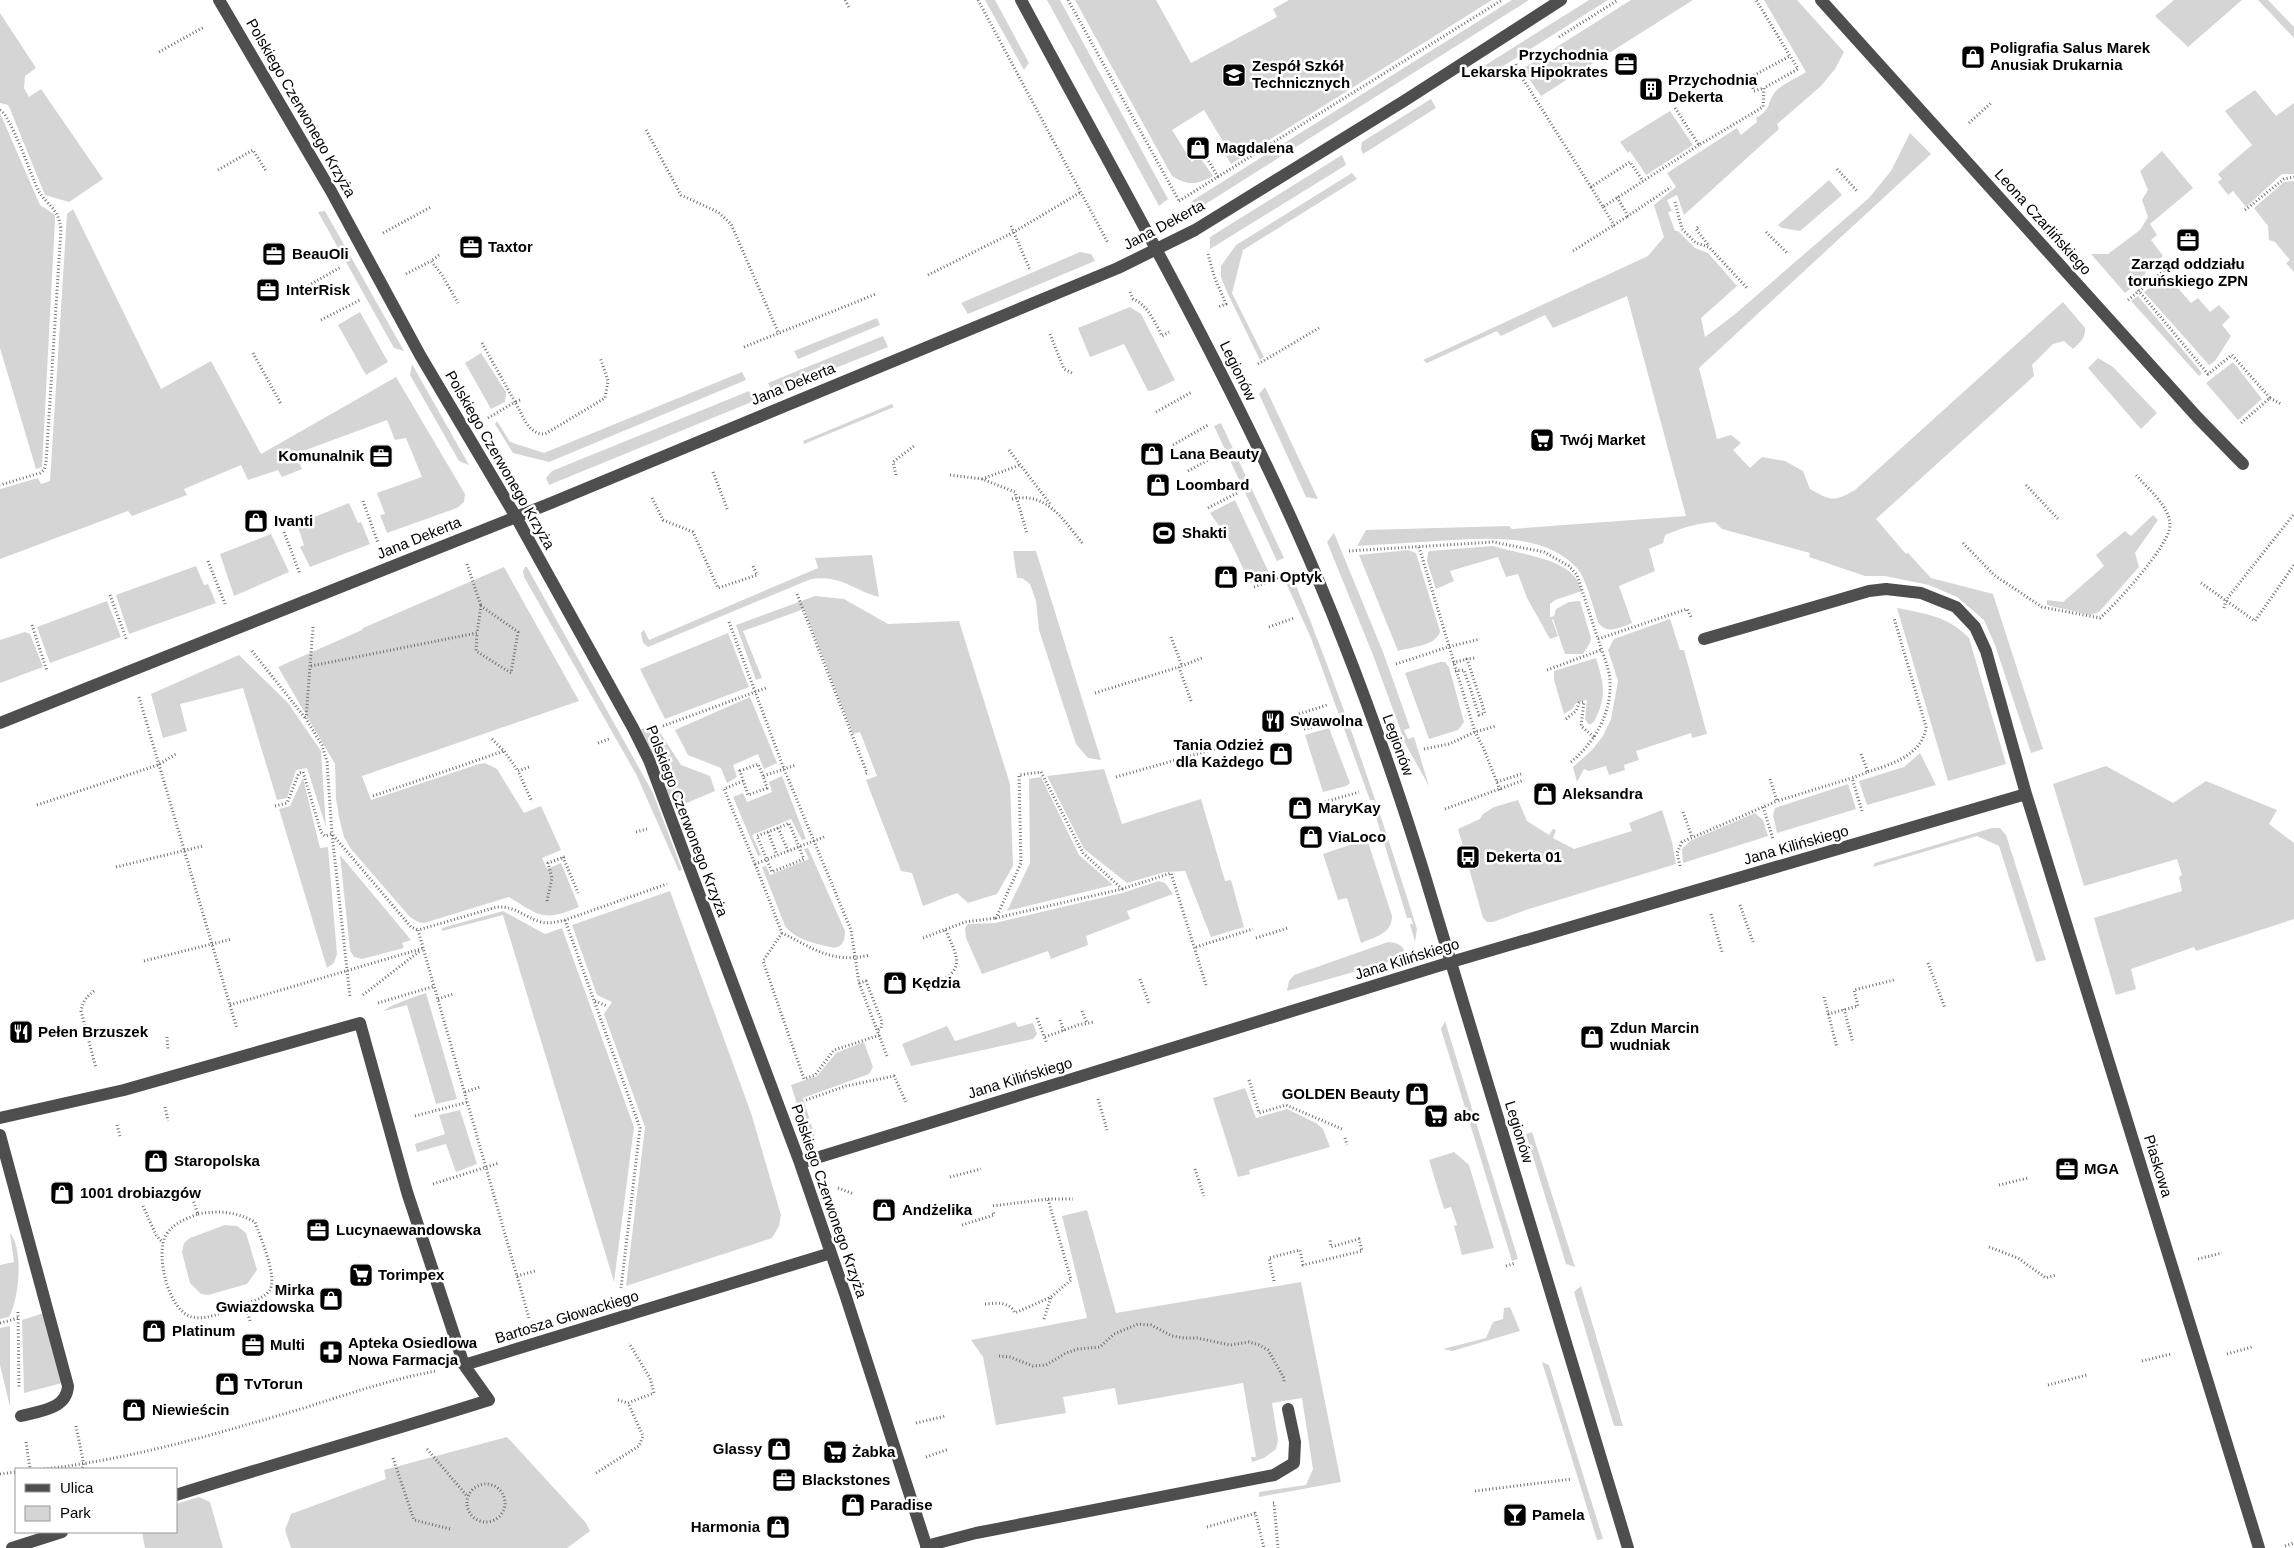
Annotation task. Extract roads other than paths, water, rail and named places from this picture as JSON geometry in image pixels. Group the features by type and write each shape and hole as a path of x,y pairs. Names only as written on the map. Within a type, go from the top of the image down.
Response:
{"street":[{"name":"Polskiego Czerwonego Krzyża","path":"219,0 331,192 420,355 516,517 649,760 800,1163 926,1547"},
{"name":"Legionów","path":"1021,0 1156,249 1262,456 1296,530 1328,607 1395,782 1628,1548"},
{"name":"Jana Dekerta","path":"0,723 516,517 1118,268 1195,230 1404,101 1561,0"},
{"name":"Leona Czarlińskiego","path":"1821,0 2186,404 2243,464"},
{"name":"Piaskowa","path":"1704,639 1869,591 1886,589 1921,594 1956,607 1975,628 1986,651 2026,794 2259,1548"},
{"name":"Jana Kilińskiego","path":"800,1163 1451,962 2026,794"},
{"path":"0,1118 103,1094 360,1023 407,1192 464,1365 489,1400 408,1427 282,1462 178,1494"},
{"path":"0,1136 68,1386 68,1393 61,1404 21,1416"},
{"name":"Bartosza Głowackiego","path":"464,1365 831,1253"},
{"path":"926,1547 976,1533 1274,1475 1294,1463 1295,1442 1288,1408"},
{"path":"12,1548 59,1533"}],"place":[{"name":"Poligrafia Salus Marek Anusiak Drukarnia","path":"1973,57"},
{"name":"Przychodnia Lekarska Hipokrates","path":"1626,64"},
{"name":"Zespół Szkół Technicznych","path":"1234,75"},
{"name":"Przychodnia Dekerta","path":"1651,89"},
{"name":"Magdalena","path":"1198,148"},
{"name":"Zarząd oddziału toruńskiego ZPN","path":"2188,240"},
{"name":"Taxtor","path":"471,247"},
{"name":"BeauOli","path":"274,254"},
{"name":"InterRisk","path":"268,290"},
{"name":"Twój Market","path":"1542,440"},
{"name":"Lana Beauty","path":"1152,454"},
{"name":"Komunalnik","path":"381,456"},
{"name":"Loombard","path":"1158,485"},
{"name":"Ivanti","path":"256,521"},
{"name":"Shakti","path":"1164,533"},
{"name":"Pani Optyk","path":"1226,577"},
{"name":"Swawolna","path":"1273,721"},
{"name":"Tania Odzież dla Każdego","path":"1281,754"},
{"name":"Aleksandra","path":"1545,794"},
{"name":"MaryKay","path":"1300,808"},
{"name":"ViaLoco","path":"1311,837"},
{"name":"Dekerta 01","path":"1468,857"},
{"name":"Kędzia","path":"895,983"},
{"name":"Pełen Brzuszek","path":"21,1032"},
{"name":"Zdun Marcin wudniak","path":"1592,1037"},
{"name":"GOLDEN Beauty","path":"1417,1094"},
{"name":"abc","path":"1436,1116"},
{"name":"Staropolska","path":"156,1161"},
{"name":"MGA","path":"2067,1169"},
{"name":"1001 drobiazgów","path":"62,1193"},
{"name":"Andżelika","path":"884,1210"},
{"name":"Lucynaewandowska","path":"318,1230"},
{"name":"Torimpex","path":"361,1275"},
{"name":"Mirka Gwiazdowska","path":"331,1299"},
{"name":"Platinum","path":"154,1331"},
{"name":"Multi","path":"253,1345"},
{"name":"Apteka Osiedlowa Nowa Farmacja","path":"331,1352"},
{"name":"TvTorun","path":"227,1384"},
{"name":"Niewieścin","path":"134,1410"},
{"name":"Glassy","path":"779,1449"},
{"name":"Żabka","path":"835,1452"},
{"name":"Blackstones","path":"784,1480"},
{"name":"Paradise","path":"853,1505"},
{"name":"Pamela","path":"1515,1515"},
{"name":"Harmonia","path":"778,1527"}]}
